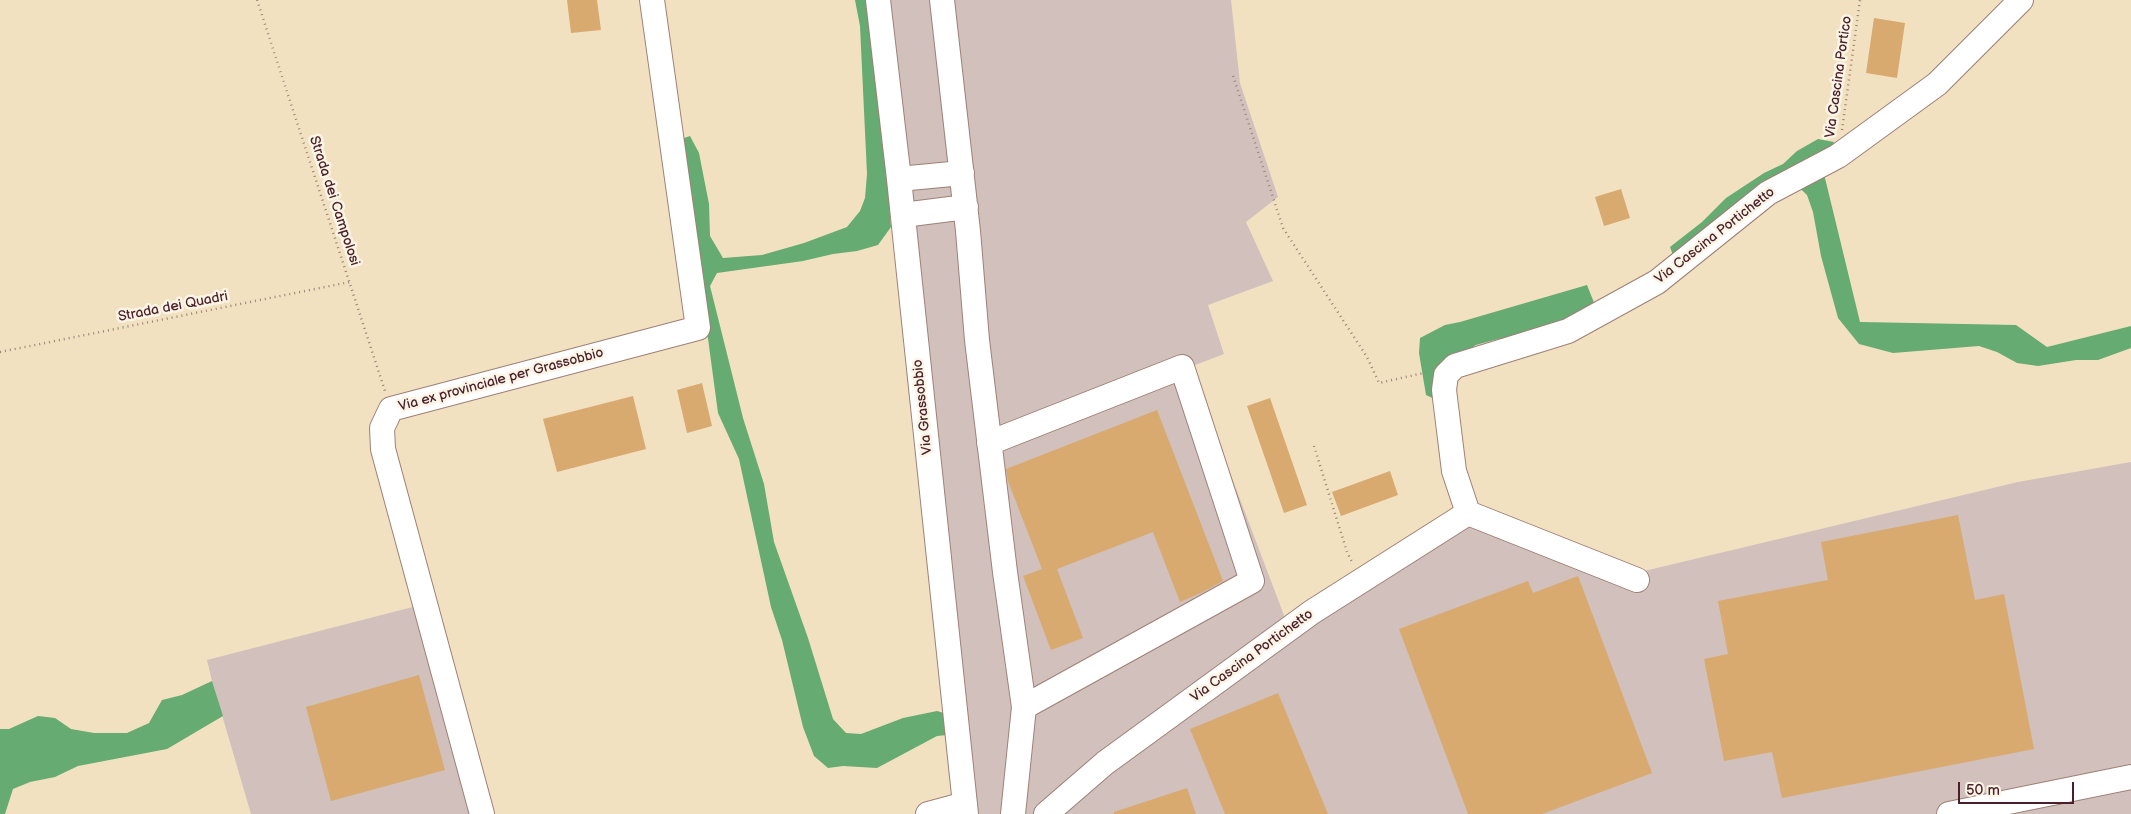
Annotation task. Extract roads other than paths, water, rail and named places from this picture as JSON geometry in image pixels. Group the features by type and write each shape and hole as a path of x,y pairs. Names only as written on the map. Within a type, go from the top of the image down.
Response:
{"street":[{"name":"Via ex provinciale per Grassobbio","path":"482,814 383,449 382,428 390,409 698,328 652,0"},
{"name":"Via Grassobbio","path":"878,0 903,215 965,809"},
{"path":"942,0 966,207 977,340 1024,707 1013,814"},
{"name":"Via Cascina Portichetto","path":"1046,814 1113,758 1312,612 1468,513 1454,471 1444,390 1446,375 1455,366 1568,331 1649,286 1768,193 1838,156 1937,84 2021,0"},
{"path":"899,179 962,173"},
{"path":"903,215 966,207"},
{"path":"989,443 1182,368 1252,581 1024,707"},
{"path":"1468,513 1637,580"},
{"path":"1950,814 2131,777"},
{"path":"928,814 965,809"}]}
